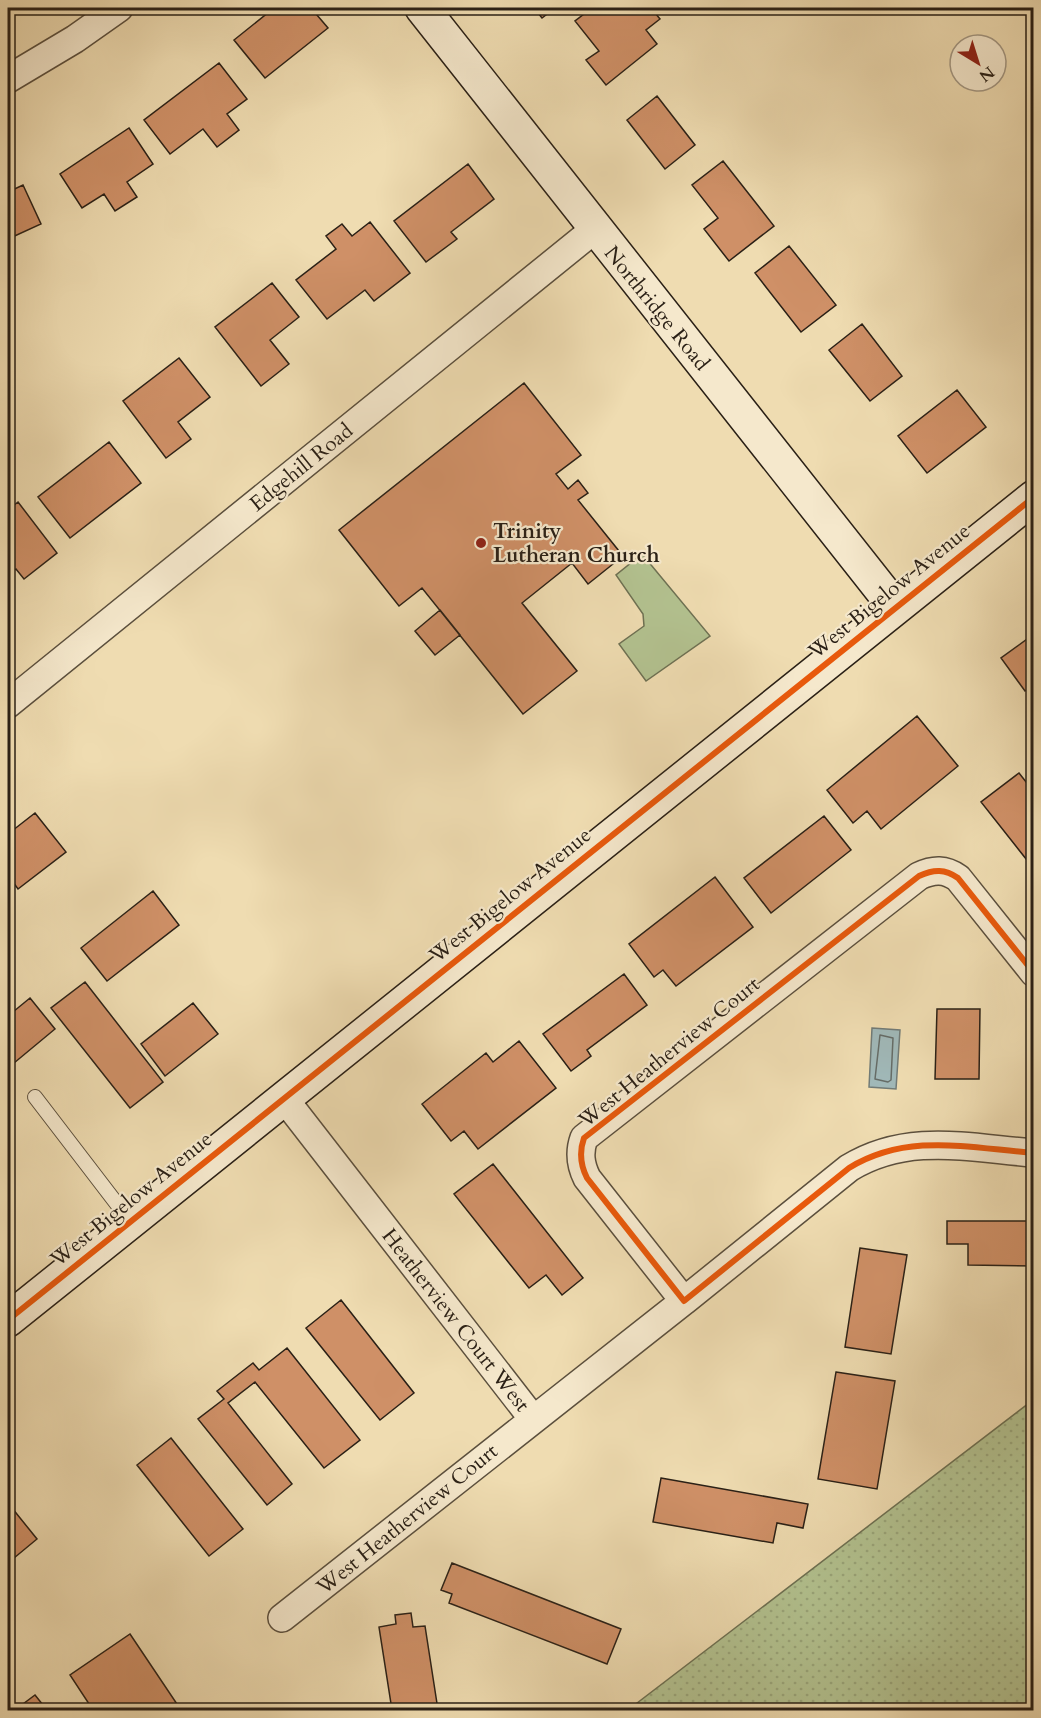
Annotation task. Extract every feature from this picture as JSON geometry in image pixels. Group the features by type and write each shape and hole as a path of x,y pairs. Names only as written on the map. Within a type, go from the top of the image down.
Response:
{"street":[{"path":"8,79 75,39 119,8"},
{"name":"Northridge Road","path":"422,8 895,607"},
{"name":"Edgehill Road","path":"8,704 595,229"},
{"name":"West Bigelow Avenue","path":"8,1320 283,1097 1034,497"},
{"name":"West Heatherview Court","path":"684,1301 587,1178 582,1168 580,1149 584,1138 919,876 929,872 950,872 958,878 1034,973"},
{"name":"Heatherview Court West","path":"283,1097 532,1419 684,1301"},
{"path":"684,1301 849,1168 867,1157 908,1145 1034,1153"},
{"name":"West Heatherview Court","path":"282,1618 532,1419"}],"lane":[{"path":"35,1096 130,1221"}],"green space":[{"path":"642,554 710,636 646,681 619,644 644,626 643,614 616,575"},
{"path":"1033,1400 1033,1710 628,1710"}],"water":[{"path":"872,1028 900,1030 896,1089 869,1087"}],"building":[{"path":"274,8 311,8 328,28 265,78 234,40"},
{"path":"534,8 555,8 542,18"},
{"path":"592,8 651,8 660,19 646,30 657,44 606,85 586,60 599,51 575,21"},
{"path":"219,63 247,99 227,114 239,130 217,147 203,129 170,154 144,120"},
{"path":"657,96 695,145 665,169 627,120"},
{"path":"129,128 153,164 127,182 137,197 115,211 104,194 82,208 60,174"},
{"path":"723,161 774,226 729,261 704,229 718,218 692,185"},
{"path":"468,164 494,199 451,232 457,239 426,262 394,221"},
{"path":"23,185 41,224 8,239 8,192"},
{"path":"370,222 410,273 374,301 365,290 327,319 296,280 336,249 326,236 342,224 352,236"},
{"path":"789,246 836,305 801,332 755,273"},
{"path":"272,283 299,317 270,340 289,364 261,386 215,327"},
{"path":"862,324 902,376 870,401 829,350"},
{"path":"179,358 210,397 178,422 191,439 166,458 123,401"},
{"name":"Trinity Lutheran Church","path":"524,383 581,455 556,474 568,489 578,480 588,493 578,500 623,556 588,584 572,563 522,603 577,671 523,714 422,588 399,606 339,530"},
{"path":"957,390 986,427 927,473 898,436"},
{"path":"109,442 141,483 70,538 38,497"},
{"path":"18,502 57,553 24,579 16,569 8,575 8,510"},
{"path":"440,610 460,635 435,655 415,631"},
{"path":"1034,634 1034,685 1025,691 1001,658"},
{"path":"917,716 958,766 881,829 867,811 853,823 827,790"},
{"path":"1019,773 1034,792 1034,869 981,802"},
{"path":"35,813 66,852 18,889 8,875 8,834"},
{"path":"824,816 851,850 771,913 744,878"},
{"path":"715,877 753,927 676,986 663,970 654,977 629,944"},
{"path":"153,891 179,925 107,981 81,948"},
{"path":"624,974 647,1005 587,1050 591,1056 571,1071 543,1034"},
{"path":"85,982 163,1082 130,1108 51,1008"},
{"path":"30,998 55,1029 8,1068 8,1016"},
{"path":"193,1003 218,1034 165,1076 141,1044"},
{"path":"937,1009 980,1009 979,1079 935,1079"},
{"path":"519,1041 556,1088 478,1149 464,1131 451,1141 422,1104 486,1053 493,1062"},
{"path":"493,1164 583,1278 562,1295 546,1275 529,1288 454,1194"},
{"path":"947,1221 1034,1221 1034,1266 968,1265 968,1244 947,1244"},
{"path":"860,1248 907,1255 891,1354 845,1347"},
{"path":"341,1300 414,1393 380,1420 306,1328"},
{"path":"287,1348 360,1440 324,1468 255,1382 228,1403 292,1484 267,1505 198,1419 224,1399 217,1391 253,1363 259,1370"},
{"path":"836,1372 895,1381 877,1489 818,1479"},
{"path":"171,1438 243,1529 209,1556 137,1465"},
{"path":"661,1478 808,1504 803,1528 777,1523 773,1543 653,1522"},
{"path":"8,1503 37,1539 8,1563"},
{"path":"452,1563 621,1629 607,1664 449,1603 452,1594 441,1590"},
{"path":"411,1613 413,1627 425,1626 438,1710 392,1710 379,1627 396,1624 395,1615"},
{"path":"130,1634 181,1710 93,1710 70,1675"},
{"path":"35,1695 47,1710 15,1710"}],"cycle path":[{"path":"8,1320 1034,497"},
{"path":"1034,973 958,878 944,872 935,871 924,874 584,1138 581,1148 582,1163 587,1178 684,1301 849,1168 871,1157 916,1146 939,1145 1034,1153"}],"place":[{"name":"Trinity Lutheran Church","path":"481,543"}]}
